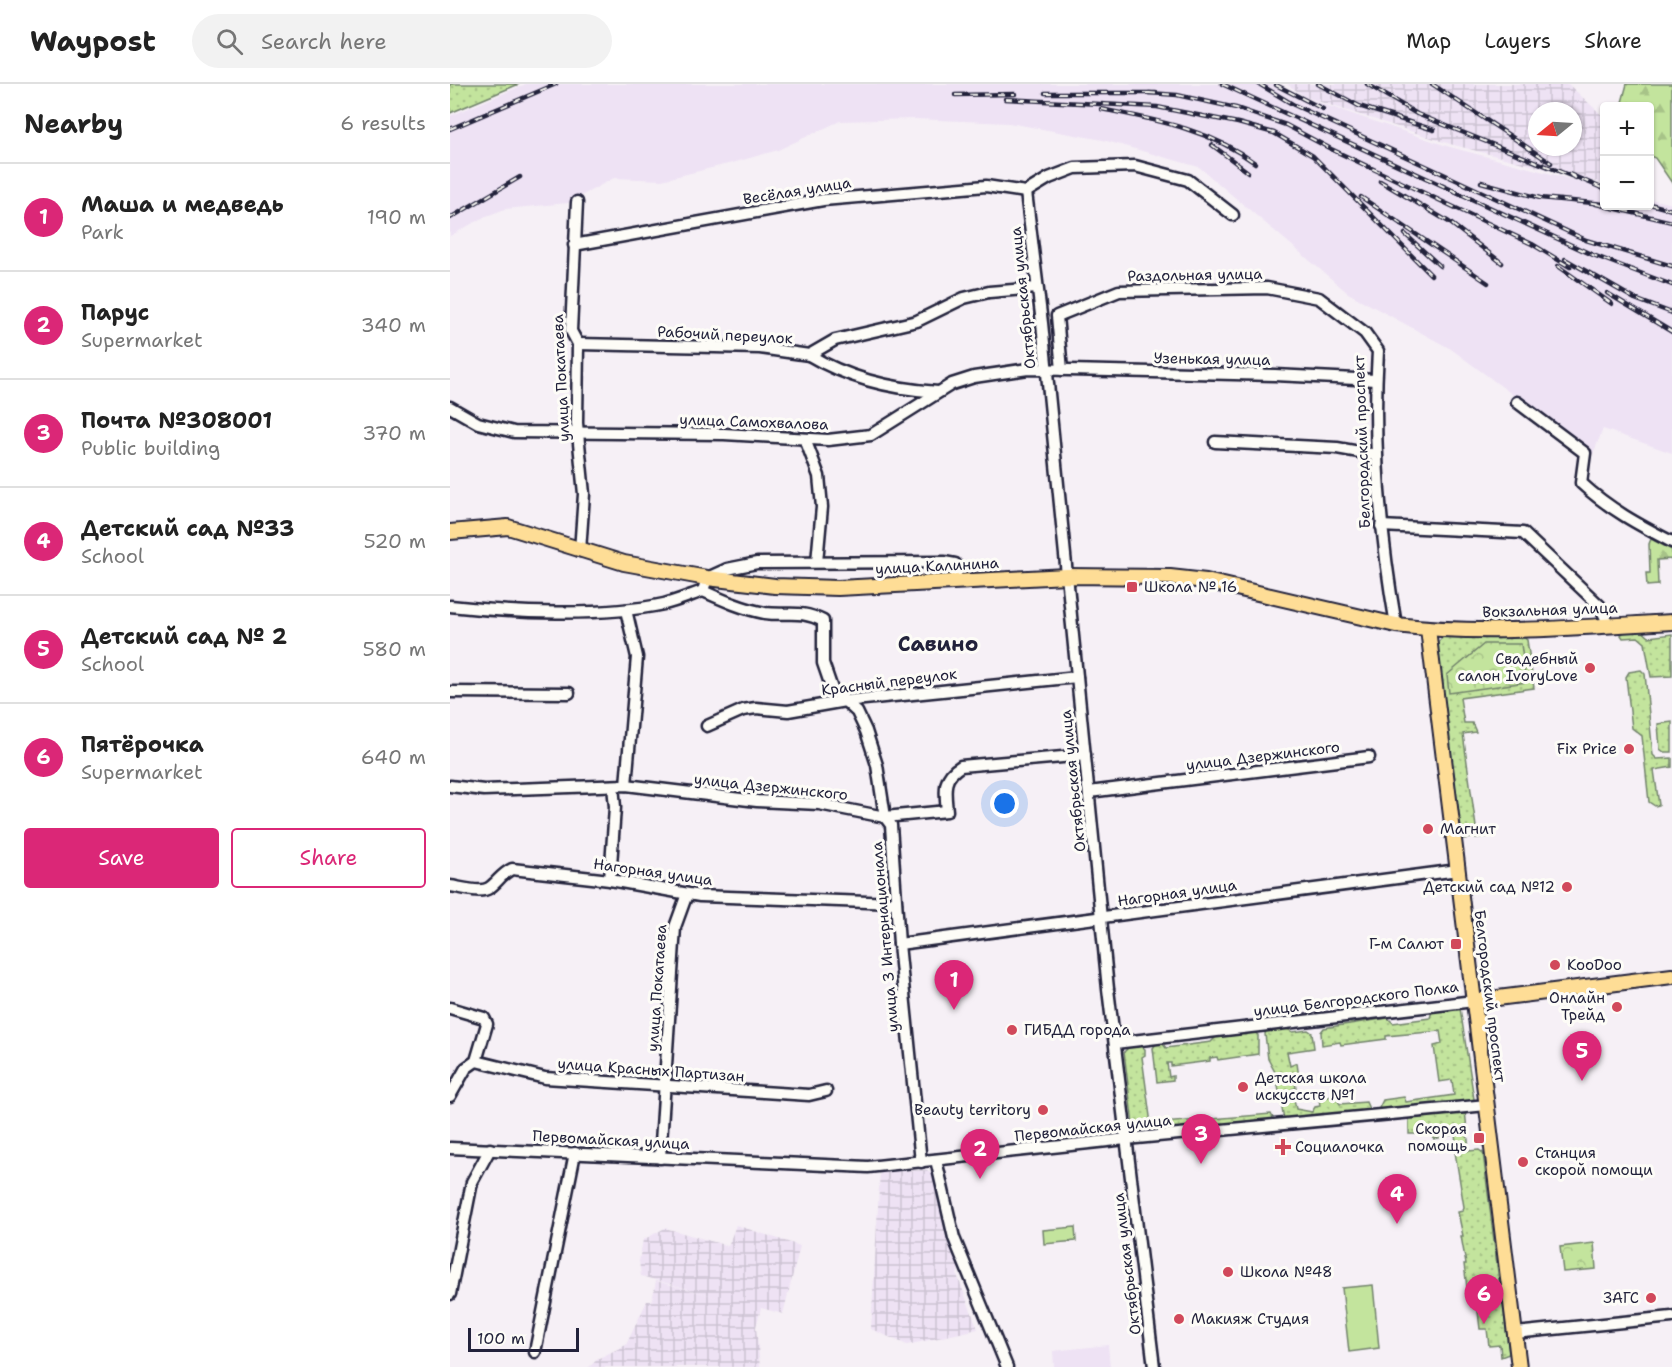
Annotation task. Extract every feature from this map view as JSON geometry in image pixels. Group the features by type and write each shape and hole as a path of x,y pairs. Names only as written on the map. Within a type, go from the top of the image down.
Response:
{"main road":[{"name":"улица Калинина","path":"453,528 508,527 580,551 705,584 819,588 1067,576 1158,576 1206,581 1396,624 1428,629"},
{"name":"Вокзальная улица","path":"1428,629 1672,622"},
{"name":"Белгородский проспект","path":"1428,629 1519,1367"},
{"name":"улица Белгородского Полка","path":"1474,1001 1672,976"}],"street":[{"path":"1026,192 1048,178 1075,168 1134,166 1188,180 1233,215"},
{"name":"Весёлая улица","path":"574,245 823,200 986,186 1026,192"},
{"name":"Октябрьская улица","path":"1026,192 1047,369 1101,918 1154,1367"},
{"name":"улица Покатаева","path":"576,202 572,331 578,344 577,423 584,494 580,551"},
{"name":"Рабочий переулок","path":"578,344 760,348 808,356 835,340 917,321 964,298 989,292 1037,288"},
{"name":"Раздольная улица","path":"1062,370 1058,316 1119,291 1267,288 1319,298"},
{"name":"Белгородский проспект","path":"1319,298 1365,333 1378,351 1376,455 1381,526 1396,624"},
{"path":"808,356 828,367 874,384 938,392"},
{"name":"Узенькая улица","path":"1047,369 1376,380"},
{"name":"улица Самохвалова","path":"450,407 478,423 514,432 579,435 724,434 828,440 871,435 938,392 974,377 1047,369"},
{"path":"1517,402 1585,453 1581,483 1593,494 1617,513 1672,542"},
{"path":"805,440 819,476 822,507 818,562"},
{"path":"1215,442 1337,448 1376,455"},
{"path":"1381,526 1523,533 1600,606 1609,625"},
{"path":"450,606 484,610 626,610 666,604 705,584 727,569 757,563 944,562 955,564 957,582"},
{"name":"улица 3 Интернационала","path":"705,584 749,610 767,613 803,613 823,621 823,663 832,689 856,712 869,742 877,765 885,817 891,825 899,944 921,1162"},
{"path":"626,610 636,657 626,785"},
{"name":"Красный переулок","path":"707,726 743,710 756,708 788,711 845,701 1077,677"},
{"path":"450,692 569,693"},
{"name":"улица Дзержинского","path":"450,786 484,790 626,785 758,801 819,804 885,817 947,811 945,780 952,771 961,766 1085,755"},
{"name":"улица Дзержинского","path":"1089,792 1369,758"},
{"path":"610,880 615,807 613,786"},
{"name":"Нагорная улица","path":"450,886 481,890 489,888 502,873 512,869 610,880 687,894 896,903"},
{"name":"Нагорная улица","path":"899,944 1458,870"},
{"name":"улица Покатаева","path":"660,1158 675,927 687,894"},
{"name":"улица Белгородского Полка","path":"1115,1043 1474,1001"},
{"path":"450,1008 484,1018 487,1024 476,1061 466,1068 450,1096"},
{"name":"улица Красных Партизан","path":"476,1061 545,1078 809,1095 826,1091"},
{"name":"Первомайская улица","path":"450,1148 868,1167 1126,1139 1487,1105"},
{"path":"450,1294 472,1182 490,1149"},
{"path":"535,1352 575,1153"},
{"path":"936,1160 954,1238 1007,1367"},
{"path":"1515,1333 1672,1317"}],"shaded area":[{"path":"526,84 1279,84 1311,100 1450,147 1600,187 1600,210 1654,210 1654,200 1672,204 1672,453 1603,429 1593,454 1451,349 1348,293 1199,167 1103,140 1009,123 914,119 840,121 778,150 732,163 662,180 614,178 568,203 505,209 484,217 450,236 450,116"},
{"path":"1287,84 1568,84 1600,113 1600,183 1450,144 1305,97"},
{"path":"927,1170 934,1175 945,1235 959,1267 957,1275 978,1329 907,1345 871,1329 880,1171"},
{"path":"736,1225 800,1246 783,1314 761,1308 756,1327 760,1367 589,1367 599,1358 626,1345 647,1301 652,1301 656,1281 720,1298 641,1276 639,1261 643,1240 665,1228 728,1246"},
{"path":"1108,1345 1110,1367 1054,1367 1053,1351"}],"green space":[{"path":"450,84 519,84 450,113"},
{"path":"1627,84 1672,84 1672,183 1654,158 1654,102 1622,102"},
{"path":"1651,539 1672,550 1672,559 1657,560 1658,585 1647,586 1646,573 1650,573 1649,544"},
{"path":"1641,630 1649,637 1672,634 1672,676 1651,677 1645,643 1638,637 1623,638 1621,635 1624,631"},
{"path":"1522,636 1527,640 1534,688 1460,698 1464,723 1472,723 1476,732 1463,734 1477,834 1490,834 1486,837 1462,839 1437,643 1443,637"},
{"path":"1484,644 1521,644 1526,682 1449,693 1447,675"},
{"path":"1641,670 1645,674 1653,755 1657,759 1672,758 1672,767 1654,770 1659,805 1655,806 1649,802 1642,736 1632,728 1626,677 1629,672"},
{"path":"1672,722 1672,752 1664,752 1660,749 1658,724"},
{"path":"1460,1008 1474,1099 1472,1102 1382,1111 1379,1108 1383,1100 1404,1097 1406,1102 1454,1095 1452,1080 1439,1082 1434,1046 1442,1044 1440,1031 1386,1036 1386,1039 1341,1045 1340,1042 1322,1045 1321,1032 1324,1028 1388,1018 1393,1023 1430,1018 1432,1011"},
{"path":"1285,1028 1293,1032 1308,1030 1312,1033 1314,1048 1287,1052 1290,1066 1297,1063 1299,1078 1295,1082 1296,1088 1292,1089 1296,1109 1312,1112 1315,1107 1320,1106 1319,1098 1335,1096 1340,1104 1366,1102 1369,1109 1366,1113 1284,1120 1276,1074 1268,1059 1265,1034 1266,1030"},
{"path":"1254,1032 1258,1035 1258,1054 1218,1060 1217,1057 1210,1058 1210,1061 1171,1066 1171,1063 1167,1063 1169,1077 1173,1076 1173,1080 1157,1082 1153,1048 1156,1044 1162,1043 1166,1048 1211,1042 1216,1037"},
{"path":"1141,1046 1145,1049 1145,1055 1142,1057 1151,1124 1271,1114 1274,1120 1134,1133 1124,1052 1129,1047"},
{"path":"1465,1110 1469,1151 1479,1150 1483,1153 1500,1289 1497,1292 1468,1296 1461,1236 1463,1236 1458,1212 1463,1211 1464,1207 1455,1152 1457,1151 1455,1134 1434,1139 1433,1134 1409,1134 1409,1116"},
{"path":"1075,1227 1076,1241 1044,1244 1043,1230"},
{"path":"1594,1243 1596,1269 1563,1272 1560,1247"},
{"path":"1373,1285 1379,1348 1349,1352 1342,1288"},
{"path":"1499,1300 1503,1304 1509,1354 1501,1357 1500,1345 1489,1346 1487,1329 1480,1329 1477,1303"}],"railway":[{"path":"450,129 556,84"},
{"path":"1222,84 1593,255 1672,285"},
{"path":"1259,84 1294,105 1586,240 1672,266"},
{"path":"1318,84 1359,106 1434,130"},
{"path":"1367,84 1417,114 1576,178"},
{"path":"1432,84 1551,163"},
{"path":"1276,85 1323,109"},
{"path":"1045,93 1156,93"},
{"path":"1149,93 1177,95 1236,108 1286,125 1331,149 1532,244 1570,267"},
{"path":"955,95 1015,94"},
{"path":"1005,99 1157,107 1238,123 1274,133 1313,156 1431,275"},
{"path":"1101,109 1162,122 1201,134 1237,151 1255,163"},
{"path":"1212,145 1248,172"},
{"path":"1569,174 1600,187"},
{"path":"450,218 520,177"},
{"path":"1380,181 1449,222 1502,263"},
{"path":"1481,182 1540,198 1600,204"},
{"path":"1361,197 1488,283"},
{"path":"1596,204 1672,222"},
{"path":"1654,205 1672,210"},
{"path":"1405,234 1440,266"},
{"path":"1565,259 1635,299 1672,313"},
{"path":"1558,266 1612,304"},
{"path":"1607,293 1672,332"}],"place":[{"name":"Школа № 16","path":"1132,587"},
{"name":"Свадебный салон IvoryLove","path":"1590,668"},
{"name":"Fix Price","path":"1629,749"},
{"name":"Магнит","path":"1428,829"},
{"name":"Детский сад №12","path":"1567,887"},
{"name":"Г-м Салют","path":"1456,944"},
{"name":"KooDoo","path":"1555,965"},
{"name":"Онлайн Трейд","path":"1617,1007"},
{"name":"Маша и медведь","path":"954,1010"},
{"name":"ГИБДД города","path":"1012,1030"},
{"name":"Детский сад № 2","path":"1582,1081"},
{"name":"Детская школа искуссств №1","path":"1243,1087"},
{"name":"Beauty territory","path":"1043,1110"},
{"name":"Скорая помощь","path":"1479,1138"},
{"name":"Социалочка","path":"1283,1147"},
{"name":"Станция скорой помощи","path":"1523,1162"},
{"name":"Почта №308001","path":"1201,1164"},
{"name":"Парус","path":"980,1179"},
{"name":"Детский сад №33","path":"1397,1224"},
{"name":"Школа №48","path":"1228,1272"},
{"name":"ЗАГС","path":"1651,1298"},
{"name":"Макияж Студия","path":"1179,1319"},
{"name":"Пятёрочка","path":"1484,1324"}],"district":[{"name":"Савино","path":"938,644"}]}
